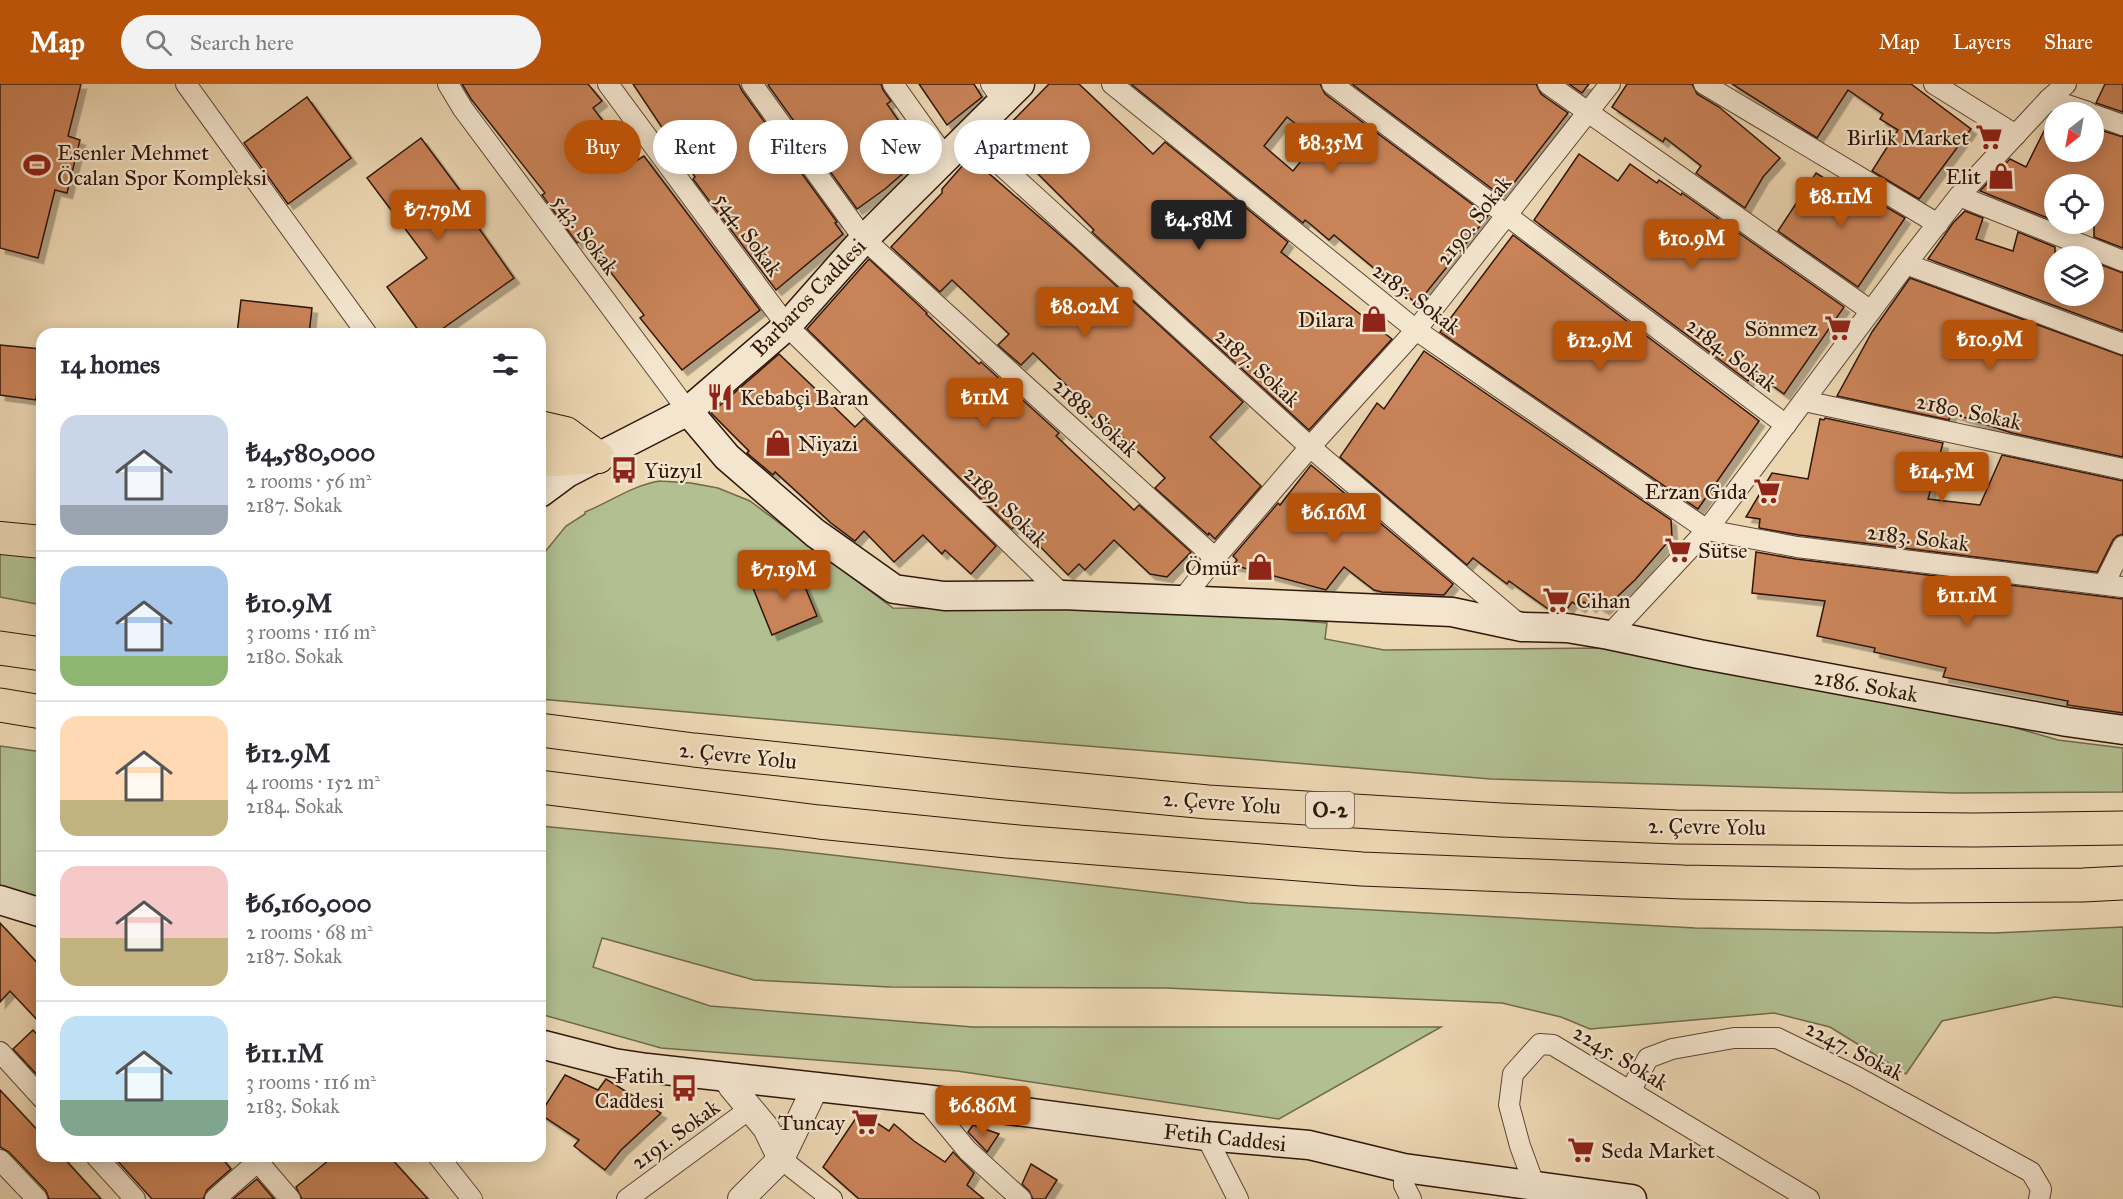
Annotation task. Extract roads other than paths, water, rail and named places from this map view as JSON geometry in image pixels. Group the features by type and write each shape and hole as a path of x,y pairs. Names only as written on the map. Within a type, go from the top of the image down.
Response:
{"highway":[{"path":"0,648 36,653"},
{"path":"0,705 36,711"},
{"name":"2. Çevre Yolu","path":"546,730 694,750 838,766 1243,804 1502,820 1676,827 1974,830 2123,828"},
{"path":"546,788 843,824 1007,841 1362,870 1910,886 2123,883"}],"main road":[{"name":"Barbaros Caddesi","path":"980,120 1005,90"},
{"name":"Barbaros Caddesi","path":"546,489 567,473 688,411 787,326 864,239 954,148"},
{"name":"2186. Sokak","path":"688,411 727,457 815,533 894,589 944,596 1063,595 1452,612 1522,627 1567,628 1609,635 1733,661 2067,722 2123,730"},
{"path":"546,428 566,433 598,458"},
{"path":"546,459 598,458"},
{"path":"0,538 36,541"},
{"path":"0,900 36,911"},
{"name":"Fetih Caddesi","path":"546,1047 614,1063 925,1098 1206,1136 1310,1146 1404,1167 1543,1192 1632,1199"}],"street":[{"path":"186,84 364,328"},
{"name":"543. Sokak","path":"448,84 463,109 688,411"},
{"name":"544. Sokak","path":"608,84 787,326"},
{"name":"2188. Sokak","path":"752,84 864,239 1215,558"},
{"path":"893,84 945,157"},
{"name":"2185. Sokak","path":"1112,84 1416,330 1707,530"},
{"name":"2184. Sokak","path":"1332,84 1786,425"},
{"path":"1548,84 1871,311"},
{"name":"2190. Sokak","path":"1182,600 1310,447 1416,330 1610,84"},
{"path":"1704,84 1938,224"},
{"path":"1934,84 2016,135"},
{"path":"1609,635 1707,530 1959,196 2049,99 2066,84"},
{"path":"2049,99 2058,102"},
{"path":"2104,118 2123,125"},
{"name":"2187. Sokak","path":"1011,174 1310,447 1522,627"},
{"path":"1959,196 2123,261"},
{"path":"1906,264 2123,344"},
{"name":"2189. Sokak","path":"787,326 1063,595"},
{"name":"2180. Sokak","path":"1804,401 2123,469"},
{"name":"2183. Sokak","path":"1707,530 1797,547 2114,586"},
{"path":"2114,586 2123,546"},
{"name":"2247. Sokak","path":"1630,1090 1648,1059 1672,1049 1734,1038 1777,1038 1853,1075 2031,1172 2041,1189 2039,1199"},
{"name":"2245. Sokak","path":"1543,1192 1520,1146 1509,1105 1513,1074 1540,1044 1553,1045 1809,1199"},
{"path":"0,1052 36,1091"},
{"path":"726,1077 766,1128 782,1159 832,1199"},
{"path":"741,1199 782,1159 816,1086"},
{"path":"925,1098 968,1150 1021,1199"},
{"name":"2191. Sokak","path":"627,1199 751,1108"},
{"path":"1206,1136 1238,1199"},
{"path":"101,1162 135,1199"},
{"path":"215,1199 254,1162"},
{"path":"261,1162 290,1199"},
{"path":"443,1162 472,1199"},
{"path":"1404,1167 1404,1185 1411,1199"},
{"path":"3,1169 37,1199"}],"place":[{"name":"Birlik Market","path":"1989,137"},
{"name":"Esenler Mehmet Öcalan Spor Kompleksi","path":"37,165"},
{"name":"Elit","path":"2001,176"},
{"name":"Dilara","path":"1374,319"},
{"name":"Sönmez","path":"1838,328"},
{"name":"Kebabçi Baran","path":"720,397"},
{"name":"Niyazi","path":"778,443"},
{"name":"Yüzyıl","path":"624,470"},
{"name":"Erzan Gıda","path":"1767,491"},
{"name":"Sütse","path":"1678,550"},
{"name":"Ömür","path":"1260,567"},
{"name":"Cihan","path":"1556,600"},
{"name":"Fatih Caddesi","path":"684,1088"},
{"name":"Tuncay","path":"865,1122"},
{"name":"Seda Market","path":"1581,1150"}]}
